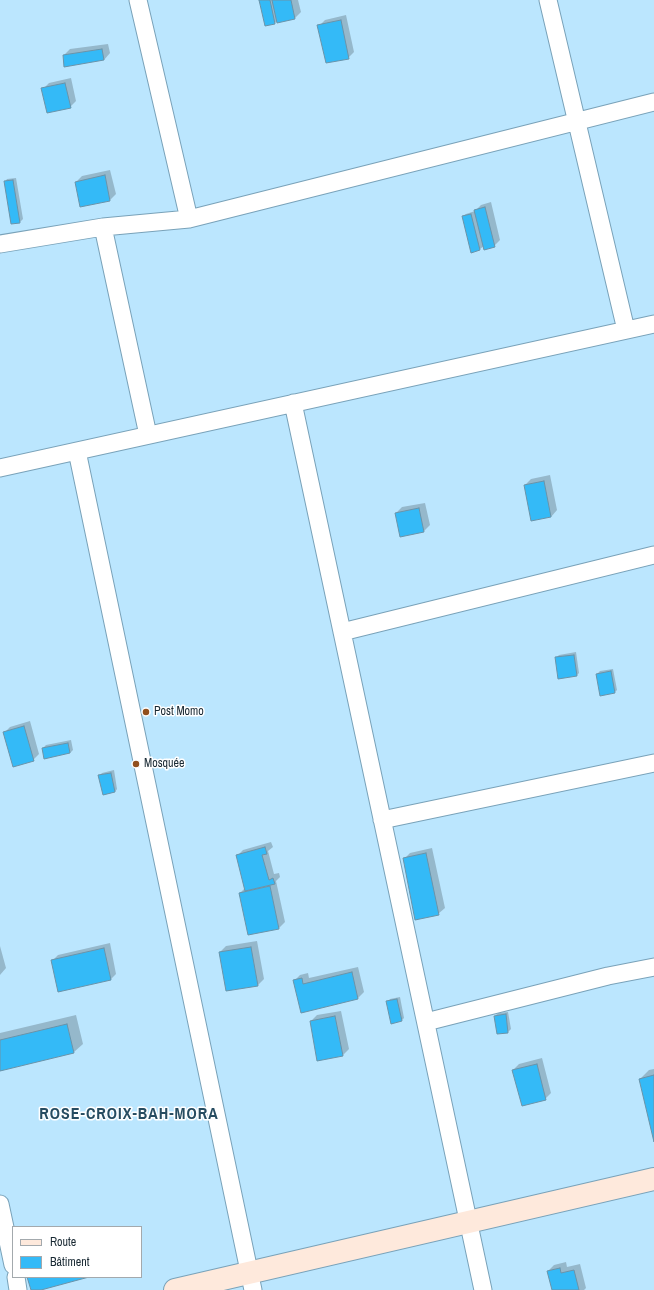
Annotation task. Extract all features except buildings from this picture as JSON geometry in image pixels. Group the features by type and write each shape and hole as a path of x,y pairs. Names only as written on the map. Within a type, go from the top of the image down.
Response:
{"street":[{"path":"138,0 189,220"},
{"path":"548,0 626,330"},
{"path":"0,244 103,227 189,220 654,102"},
{"path":"103,227 148,435"},
{"path":"0,468 654,324"},
{"path":"293,403 483,1290"},
{"path":"77,451 251,1281"},
{"path":"342,632 654,555"},
{"path":"382,820 654,763"},
{"path":"426,1022 608,976 654,967"},
{"path":"175,1290 251,1281 468,1223 654,1178"},
{"path":"0,1204 12,1260"},
{"path":"16,1278 18,1290"}],"place":[{"name":"Post Momo","path":"146,712"},
{"name":"Mosquée","path":"136,764"}],"district":[{"name":"ROSE-CROIX-BAH-MORA","path":"129,1115"}]}
